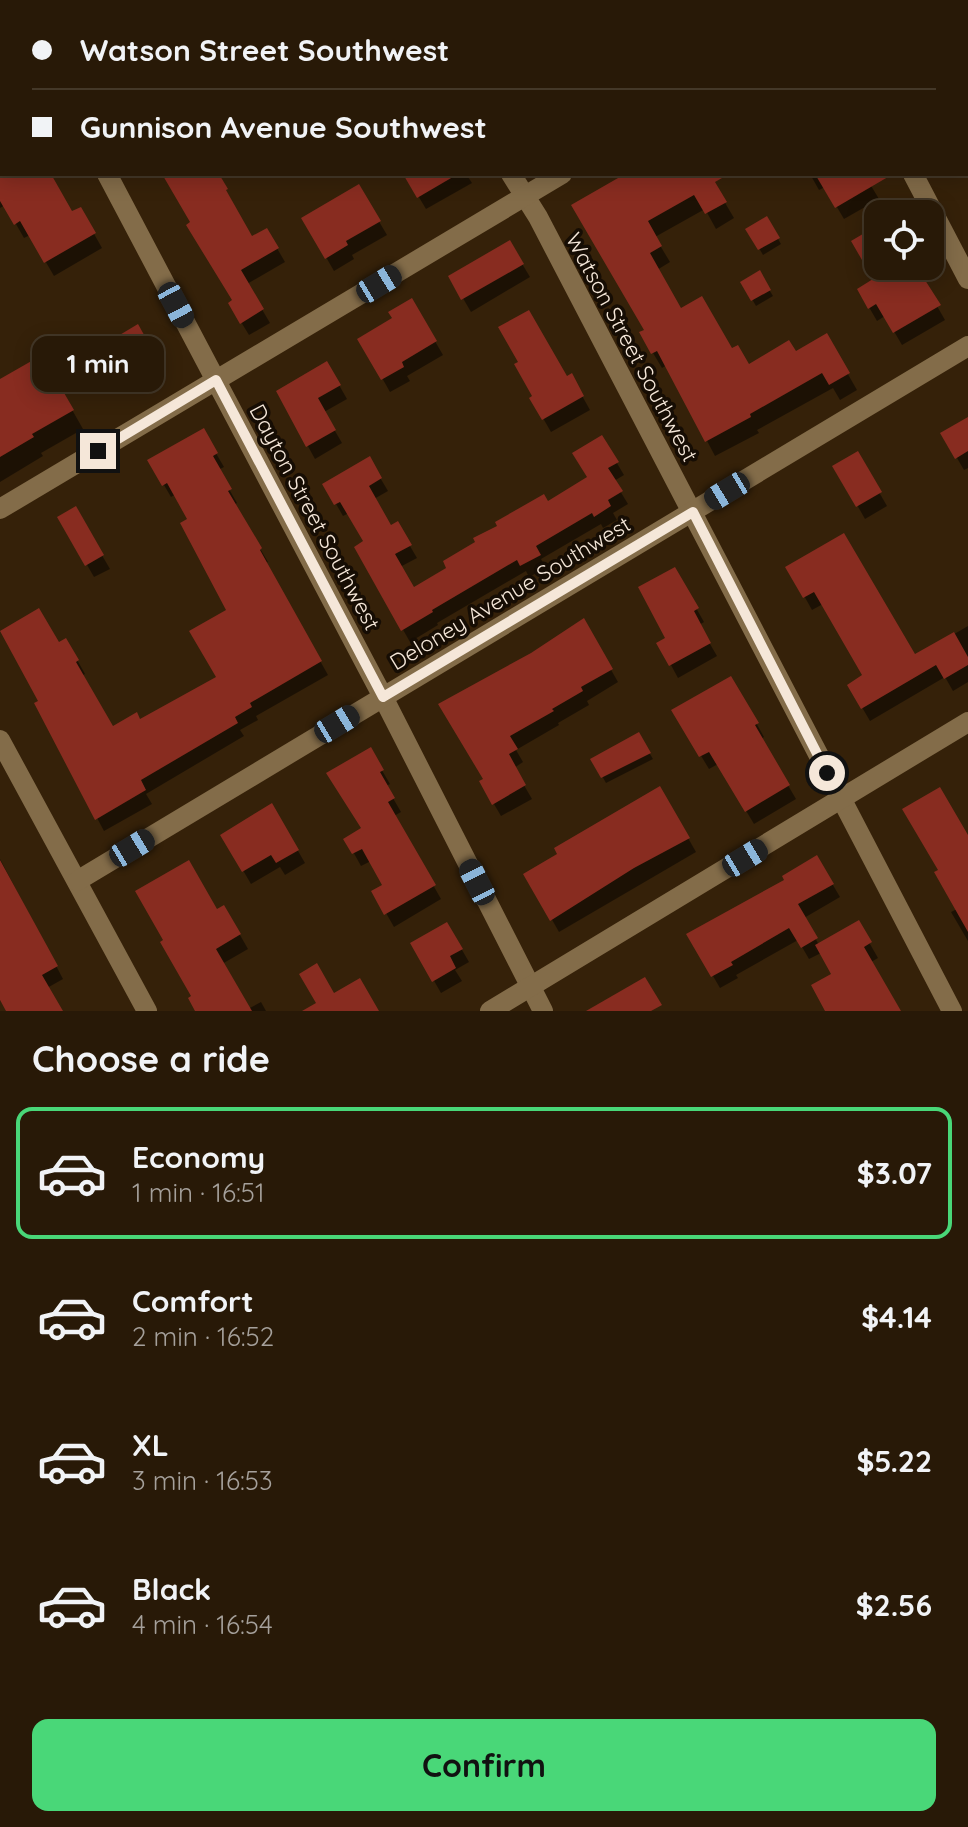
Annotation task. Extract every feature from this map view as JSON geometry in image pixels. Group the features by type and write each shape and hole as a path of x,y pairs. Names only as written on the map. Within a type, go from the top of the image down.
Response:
{"street":[{"name":"Dayton Street Southwest","path":"108,176 383,697 543,1011"},
{"name":"Watson Street Southwest","path":"512,176 538,217 952,1011"},
{"path":"0,509 559,176"},
{"path":"914,176 968,279"},
{"name":"Deloney Avenue Southwest","path":"77,881 968,346"},
{"path":"490,1011 968,722"},
{"path":"0,740 147,1011"}],"building":[{"path":"0,176 52,176 72,211 81,207 96,233 44,263 20,221 14,225 0,201"},
{"path":"163,176 220,176 252,236 267,228 279,248 241,270 264,309 240,324 228,303 232,300 186,225 190,222"},
{"path":"404,176 455,176 417,198"},
{"path":"622,176 726,176 715,182 727,202 705,214 694,195 648,221 662,246 650,253 681,308 702,296 732,348 738,345 749,364 789,340 796,351 827,333 850,373 829,385 822,373 705,442 657,351 651,354 639,332 644,330 571,205"},
{"path":"816,176 890,176 835,208"},
{"path":"359,184 381,221 346,241 348,245 325,259 301,218"},
{"path":"767,216 780,238 758,250 745,229"},
{"path":"864,233 864,263 851,241"},
{"path":"510,240 524,264 461,300 448,276"},
{"path":"760,270 771,290 751,301 740,282"},
{"path":"871,280 925,280 941,305 893,333 876,304 868,309 857,289"},
{"path":"412,298 437,341 402,362 404,367 381,380 357,339 392,318 388,312"},
{"path":"529,310 567,376 572,373 584,396 542,420 514,364 518,362 498,327"},
{"path":"138,324 158,360 133,375 113,339"},
{"path":"42,355 74,410 0,457 0,379"},
{"path":"327,361 341,385 318,398 336,430 306,447 276,391"},
{"path":"968,417 968,451 955,459 940,433"},
{"path":"204,428 218,453 213,456 232,489 228,491 322,661 250,703 252,707 235,717 238,723 141,780 146,790 95,820 34,703 38,701 0,631 39,608 59,642 66,638 79,660 76,662 113,726 137,712 140,719 216,677 189,631 226,610 180,523 187,519 167,483 162,486 147,460"},
{"path":"602,435 619,462 608,468 623,491 608,500 611,506 594,517 592,513 536,546 541,555 520,566 517,560 401,631 354,547 363,541 340,502 334,505 322,484 370,456 382,478 369,486 391,525 398,521 412,545 395,554 414,587 446,568 443,561 475,542 473,538 497,526 495,522 544,494 548,501 587,477 572,453"},
{"path":"858,451 882,492 856,507 832,466"},
{"path":"76,506 104,555 85,566 57,517"},
{"path":"844,533 915,654 954,632 968,657 968,665 944,679 936,665 861,709 847,685 862,675 814,592 803,598 785,567"},
{"path":"675,567 699,608 694,611 711,643 669,666 656,643 665,638 638,587"},
{"path":"584,618 613,669 581,687 583,691 552,709 554,711 510,736 518,749 509,754 526,785 492,805 479,781 483,779 438,704 531,653"},
{"path":"731,676 790,785 745,812 709,752 699,757 671,710"},
{"path":"639,732 651,753 601,778 590,759"},
{"path":"371,747 384,770 380,772 395,798 388,802 436,885 384,915 371,891 382,885 362,849 352,854 343,839 361,828 326,773"},
{"path":"660,786 690,838 634,868 550,921 523,874 557,854 554,848"},
{"path":"940,787 968,835 968,932 934,872 938,870 902,809"},
{"path":"272,803 299,850 276,863 271,855 242,872 220,835"},
{"path":"817,855 834,884 798,904 818,938 801,948 789,928 711,977 686,934 784,880 782,876"},
{"path":"0,860 58,966 42,975 63,1011 6,1011 0,1000"},
{"path":"189,860 217,909 224,905 241,934 216,949 252,1011 195,1011 188,998 191,996 160,942 163,940 135,891"},
{"path":"859,920 872,942 864,947 901,1011 825,1011 811,985 831,974 815,945"},
{"path":"447,922 463,949 450,956 456,968 432,982 410,943"},
{"path":"317,963 334,993 360,978 379,1011 302,1011 316,1003 299,974"},
{"path":"645,977 662,1005 651,1011 586,1011"}],"route":[{"path":"98,451 216,380 383,697 693,512 827,773"}]}
